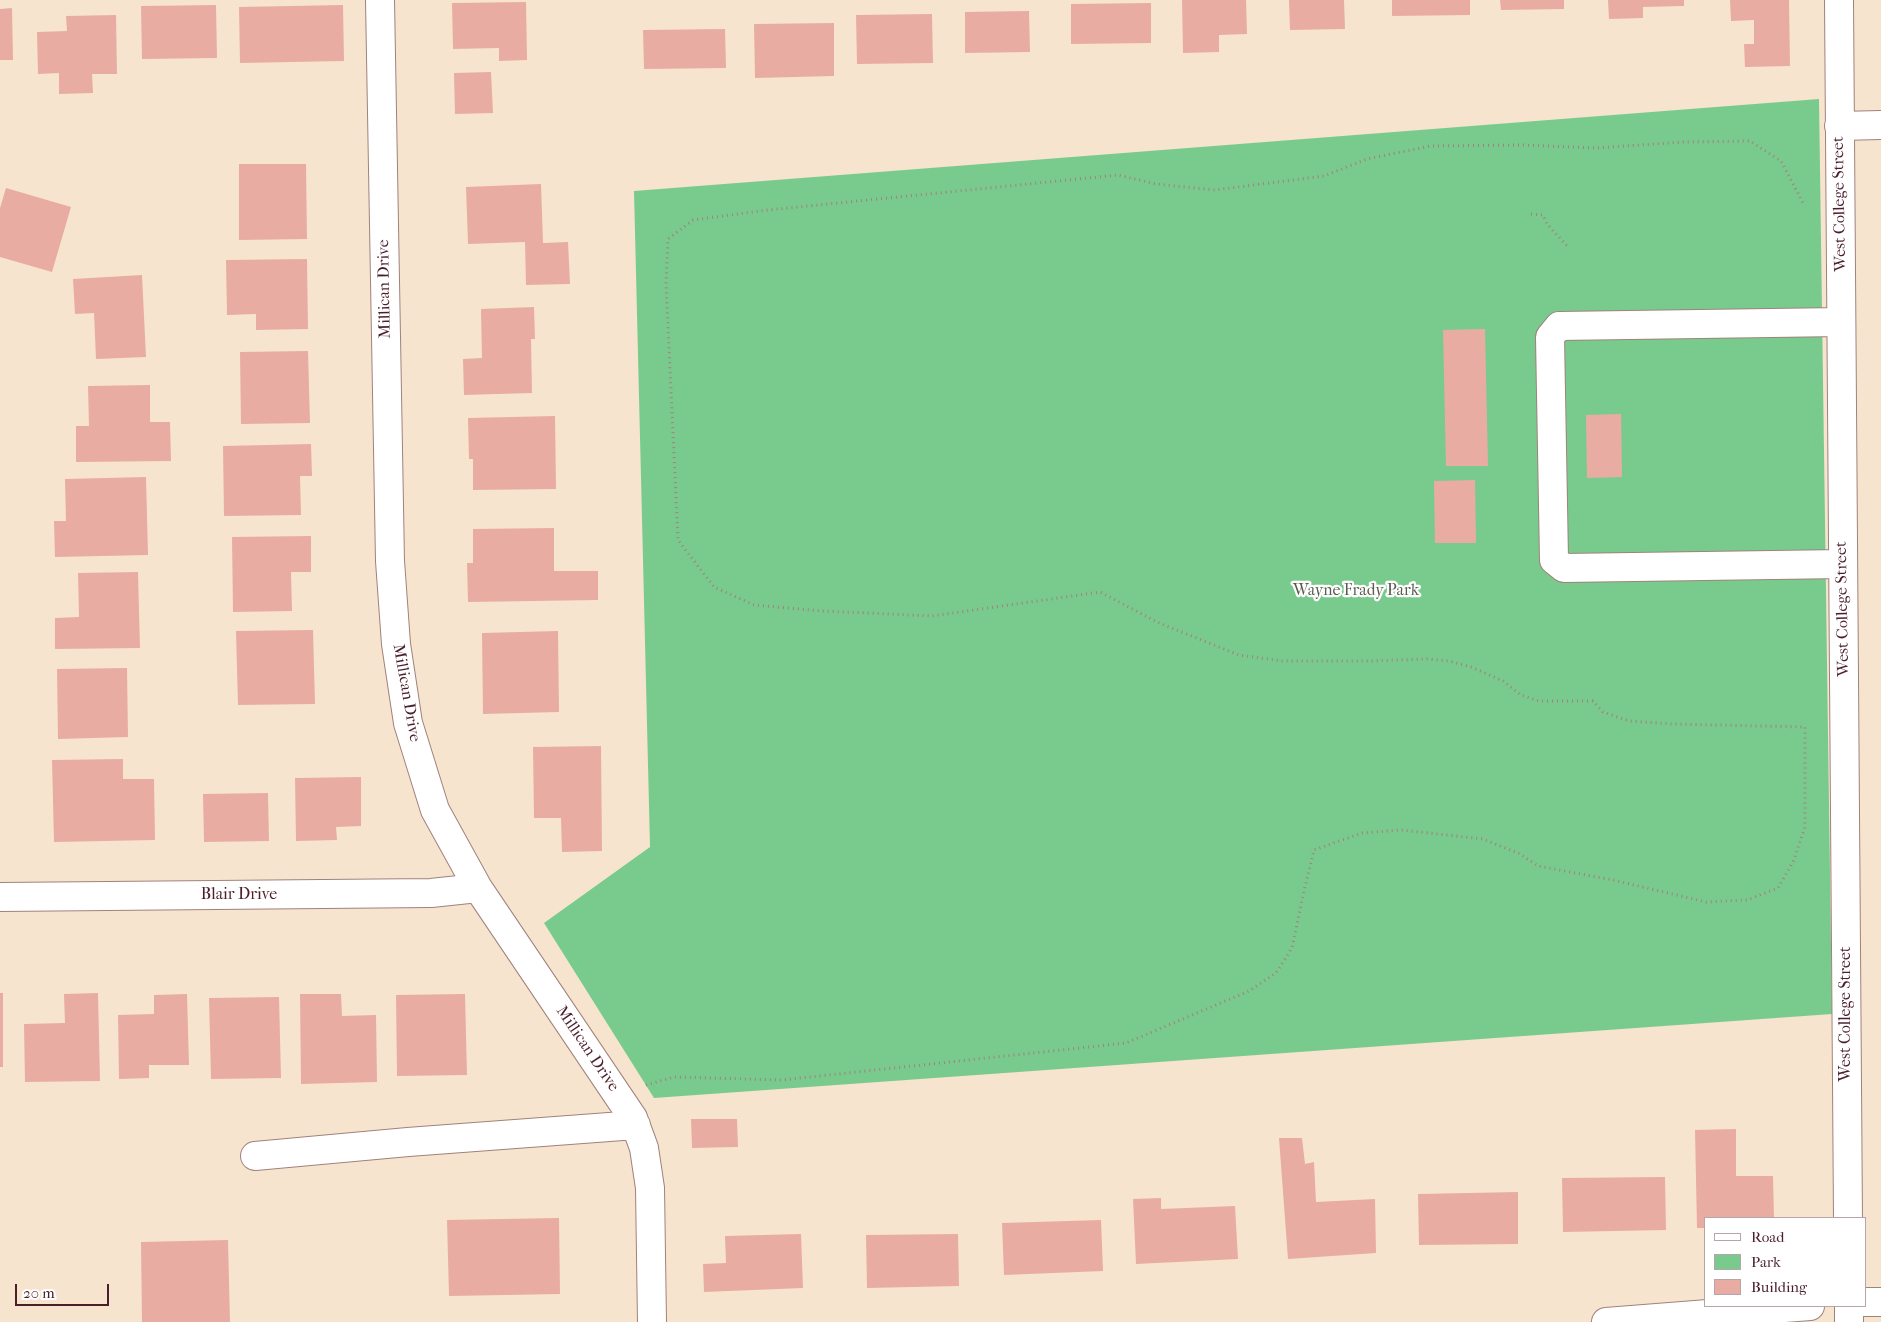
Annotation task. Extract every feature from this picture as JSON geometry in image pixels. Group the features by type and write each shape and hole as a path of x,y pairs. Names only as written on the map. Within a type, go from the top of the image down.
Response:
{"street":[{"name":"Millican Drive","path":"380,0 390,561 396,644 408,723 435,810 478,888 636,1125 644,1148 650,1188 652,1322"},
{"name":"West College Street","path":"1839,0 1848,1217"},
{"path":"1839,126 1881,125"},
{"path":"1841,322 1559,326 1550,338 1554,560 1564,568 1843,564"},
{"name":"Blair Drive","path":"0,897 431,894 478,888"},
{"path":"255,1156 408,1142 636,1125"},
{"path":"1866,1302 1881,1302"},
{"path":"1606,1322 1797,1307"},
{"path":"1849,1307 1849,1322"}],"path":[{"path":"616,1094 674,1077 782,1080 1126,1043 1249,991 1276,972 1292,948 1314,850 1362,833 1401,830 1483,839 1520,854 1538,866 1613,880 1706,902 1728,902 1747,900 1778,888 1793,862 1805,827 1805,727 1672,724 1629,721 1603,712 1593,701 1539,701 1521,695 1495,678 1471,667 1450,661 1426,659 1370,662 1282,661 1239,655 1159,624 1100,592 932,616 754,605 714,587 678,540 666,284 668,239 693,220 768,210 1118,175 1156,184 1215,190 1324,176 1367,159 1430,146 1523,145 1596,148 1684,142 1750,141 1781,161 1803,203"},
{"path":"1531,214 1543,215 1548,224 1569,248"}],"green space":[{"name":"Wayne Frady Park","path":"1819,99 1832,1014 654,1098 544,923 650,847 634,191"}],"building":[{"path":"1182,0 1246,0 1247,34 1219,35 1219,52 1183,53"},
{"path":"1289,0 1344,0 1345,29 1290,30"},
{"path":"1392,0 1470,0 1470,15 1392,16"},
{"path":"1500,0 1564,0 1564,9 1501,10"},
{"path":"1608,0 1684,0 1684,6 1643,7 1643,18 1609,19"},
{"path":"1730,0 1789,0 1790,66 1745,67 1744,44 1754,44 1754,20 1731,21"},
{"path":"526,2 527,60 499,61 499,48 453,49 452,3"},
{"path":"1151,3 1151,43 1071,44 1071,4"},
{"path":"216,5 217,58 142,59 141,6"},
{"path":"343,5 344,61 240,63 239,7"},
{"path":"12,8 13,60 0,60 0,9"},
{"path":"1029,11 1030,52 965,53 965,12"},
{"path":"932,14 933,63 857,64 856,15"},
{"path":"116,15 117,74 92,74 93,93 59,94 59,73 38,74 37,32 67,31 66,16"},
{"path":"834,23 834,76 755,78 754,24"},
{"path":"725,29 726,68 644,69 643,30"},
{"path":"491,72 493,113 455,114 454,73"},
{"path":"239,164 306,164 307,239 239,240"},
{"path":"541,184 543,243 568,242 570,284 526,285 525,242 468,244 466,187"},
{"path":"6,188 71,207 52,272 0,257 0,208"},
{"path":"307,259 308,329 256,330 256,314 227,315 226,260"},
{"path":"142,275 146,357 96,359 94,313 75,314 73,279"},
{"path":"534,307 535,339 531,339 532,393 464,395 463,359 482,358 481,309"},
{"path":"1485,329 1488,466 1446,466 1443,330"},
{"path":"308,351 310,423 241,424 240,352"},
{"path":"150,385 150,422 170,422 171,461 76,462 76,426 89,426 88,386"},
{"path":"1621,414 1622,477 1587,478 1586,415"},
{"path":"555,416 556,489 473,490 473,459 469,459 468,418"},
{"path":"311,444 312,476 300,476 301,515 224,516 223,446"},
{"path":"146,477 148,555 55,557 54,521 66,521 65,479"},
{"path":"1475,480 1476,543 1435,543 1434,481"},
{"path":"554,528 554,571 598,571 598,600 468,602 467,563 473,563 473,529"},
{"path":"311,536 311,572 291,572 292,611 233,612 232,537"},
{"path":"138,572 140,648 55,649 55,618 79,617 78,573"},
{"path":"313,630 315,704 238,705 236,631"},
{"path":"558,631 559,712 483,714 482,633"},
{"path":"127,668 128,737 58,739 57,669"},
{"path":"601,746 602,851 562,852 561,818 534,818 533,747"},
{"path":"123,759 123,779 154,779 155,840 54,842 52,760"},
{"path":"361,777 361,826 336,827 337,840 296,841 295,778"},
{"path":"268,793 269,841 204,842 203,794"},
{"path":"0,993 3,993 3,1067 0,1067"},
{"path":"98,993 100,1081 25,1082 24,1024 65,1023 64,994"},
{"path":"187,994 189,1065 149,1065 149,1078 119,1079 118,1015 154,1014 154,995"},
{"path":"300,994 341,994 342,1016 376,1015 377,1082 301,1084"},
{"path":"465,994 467,1075 397,1076 396,995"},
{"path":"279,997 281,1078 211,1079 209,998"},
{"path":"691,1119 737,1119 738,1147 692,1148"},
{"path":"1736,1129 1736,1176 1773,1176 1774,1217 1704,1217 1704,1228 1697,1228 1695,1130"},
{"path":"1279,1138 1302,1138 1305,1164 1314,1162 1316,1202 1375,1199 1376,1253 1288,1259"},
{"path":"1665,1177 1666,1230 1563,1232 1562,1178"},
{"path":"1518,1192 1518,1244 1419,1245 1418,1194"},
{"path":"1161,1198 1161,1209 1235,1206 1238,1259 1136,1264 1133,1199"},
{"path":"559,1218 560,1294 449,1296 447,1220"},
{"path":"1101,1220 1103,1271 1004,1275 1002,1223"},
{"path":"801,1234 803,1288 704,1292 703,1264 726,1263 725,1236"},
{"path":"958,1234 959,1286 867,1288 866,1235"},
{"path":"228,1240 230,1322 142,1322 141,1242"}]}
